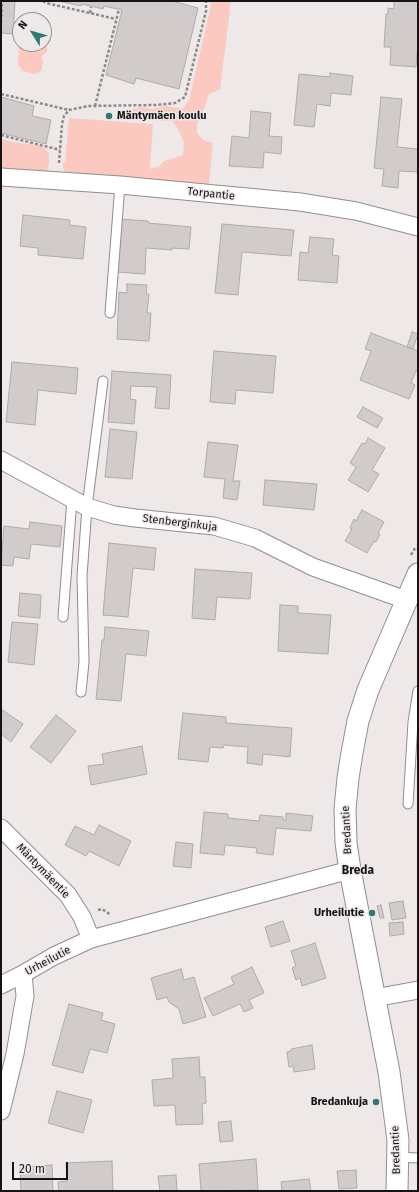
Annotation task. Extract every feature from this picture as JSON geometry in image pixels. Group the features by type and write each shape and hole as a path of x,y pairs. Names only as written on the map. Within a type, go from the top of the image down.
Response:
{"street":[{"name":"Torpantie","path":"1,177 120,185 300,202 356,211 418,227"},
{"name":"Stenberginkuja","path":"1,460 87,507 114,515 214,526 228,530 255,538 313,567 406,600"},
{"name":"Bredantie","path":"397,1191 408,1158 398,1140 389,1072 350,870 346,843 345,810 348,778 358,721 368,690 406,600 414,566"},
{"name":"Mäntymäentie","path":"1,828 68,894 82,917 91,939"},
{"name":"Urheilutie","path":"1,984 23,974 54,956 91,939 350,870"},
{"path":"1,1111 15,1054 25,996 23,974"},
{"path":"374,998 418,990"}],"lane":[{"path":"110,313 120,185"},
{"path":"81,692 84,662 82,576 87,507 103,381"},
{"path":"63,617 72,499"},
{"path":"408,804 413,722 418,692"}],"path":[{"path":"1,22 2,1"},
{"path":"43,1 46,3 116,19"},
{"path":"1,94 69,110 95,106 157,105 175,103 185,97 206,11 206,1"},
{"path":"90,13 92,6"},
{"path":"95,106 119,10"},
{"path":"58,181 62,124 64,116 69,110"},
{"path":"1,135 60,150"},
{"path":"414,566 415,548 418,549"}],"shaded area":[{"path":"212,1 231,1 220,89 209,94 197,124 197,133 203,140 213,143 209,184 70,176 65,173 63,163 65,162 69,118 153,124 150,169 158,167 164,161 183,155 184,143 178,129 172,121 141,118 135,116 133,109 137,109 139,107 153,109 167,106 183,109 189,100"},
{"path":"46,52 41,58 43,61 42,69 38,73 33,74 23,71 19,66 19,53"},
{"path":"1,139 42,146 49,153 49,164 46,174 1,171"}],"building":[{"path":"1,1 15,1 14,12 12,12 12,34 1,33"},
{"path":"58,1 172,1 198,8 179,89 136,78 134,84 106,75 122,10 104,6 103,9 82,4 81,6"},
{"path":"394,1 418,1 418,43 416,67 390,65 391,47 384,47 386,14 388,14 388,8 394,9"},
{"path":"330,73 353,76 351,95 331,93 330,106 317,104 314,127 294,125 299,74 330,77"},
{"path":"1,97 34,106 32,116 51,120 46,144 1,133"},
{"path":"381,97 402,99 397,147 418,149 418,172 399,171 398,188 382,186 384,169 374,168"},
{"path":"251,111 271,113 269,136 282,137 281,154 264,152 263,168 229,166 232,136 249,138"},
{"path":"23,215 70,220 69,225 86,227 83,259 38,255 38,248 20,246"},
{"path":"120,219 191,227 189,249 172,248 172,250 146,248 145,274 117,272"},
{"path":"222,224 294,230 291,256 242,252 238,295 215,293"},
{"path":"310,237 334,239 332,255 339,256 337,283 298,280 300,252 308,253"},
{"path":"127,284 147,285 146,294 149,294 147,313 151,313 149,341 117,339 119,292 127,293"},
{"path":"412,332 418,334 413,349 407,347"},
{"path":"371,333 418,351 418,372 416,371 411,383 415,385 409,399 360,380 371,351 365,349"},
{"path":"214,351 276,356 273,393 236,390 235,404 210,402"},
{"path":"12,362 78,368 76,394 38,390 35,425 6,422"},
{"path":"112,371 171,375 169,409 155,408 157,387 131,386 130,399 136,400 134,424 108,422"},
{"path":"363,407 383,418 377,428 357,417"},
{"path":"110,429 137,432 132,479 105,477"},
{"path":"368,438 385,448 372,470 379,474 368,492 348,480 356,467 350,463 362,443 365,444"},
{"path":"208,442 238,445 233,481 240,481 237,500 223,498 225,479 204,477"},
{"path":"265,480 317,484 314,510 263,505"},
{"path":"362,510 384,522 378,533 380,534 376,542 374,541 367,553 345,541 352,529 350,528 354,519 356,521"},
{"path":"30,522 62,526 60,547 31,544 29,559 14,557 13,566 1,565 4,526 29,529"},
{"path":"109,543 156,548 154,570 133,568 128,617 103,615"},
{"path":"195,569 252,573 250,599 217,597 215,620 192,618"},
{"path":"20,593 41,595 40,618 18,616"},
{"path":"280,605 298,606 298,613 331,615 328,654 278,651"},
{"path":"12,622 38,624 34,665 8,662"},
{"path":"105,627 149,631 146,656 126,654 121,701 96,699 102,640 104,640"},
{"path":"1,709 23,724 11,742 1,734"},
{"path":"183,713 226,717 226,723 292,728 290,757 263,754 262,765 247,763 248,747 224,745 223,748 210,747 208,762 178,759"},
{"path":"56,715 76,731 51,763 30,747"},
{"path":"142,746 147,774 91,785 88,766 104,764 102,754"},
{"path":"204,812 228,814 228,818 259,821 260,815 283,817 283,820 286,820 286,813 313,816 311,831 276,828 273,855 256,853 257,848 225,845 224,855 200,853"},
{"path":"99,825 131,841 119,866 89,851 86,856 65,845 75,826 94,835"},
{"path":"176,842 193,844 191,868 173,866"},
{"path":"403,901 406,918 392,920 389,903"},
{"path":"381,905 384,918 380,918 377,906"},
{"path":"283,921 290,941 271,947 265,927"},
{"path":"403,922 404,934 390,936 389,923"},
{"path":"315,943 326,978 302,986 300,978 296,980 292,968 296,966 291,951"},
{"path":"252,967 264,993 249,1000 253,1008 244,1012 240,1004 213,1016 204,998 234,984 231,977"},
{"path":"181,969 184,980 194,977 206,1017 183,1024 179,1009 169,1002 167,997 157,1000 151,978"},
{"path":"69,1004 103,1013 101,1020 115,1024 107,1053 90,1049 83,1073 52,1065"},
{"path":"312,1045 315,1069 294,1072 293,1066 289,1067 287,1052 291,1051 291,1049"},
{"path":"199,1057 200,1077 205,1077 206,1103 202,1104 203,1124 176,1125 175,1105 154,1106 152,1080 173,1078 172,1059"},
{"path":"57,1091 92,1100 83,1133 48,1123"},
{"path":"231,1121 233,1141 220,1142 218,1122"},
{"path":"256,1159 258,1190 201,1191 199,1164"},
{"path":"112,1161 113,1191 59,1191 58,1182 67,1181 66,1163"},
{"path":"52,1165 53,1191 21,1191 20,1167"},
{"path":"356,1170 357,1188 339,1189 337,1171"},
{"path":"176,1175 177,1191 160,1191 158,1176"},
{"path":"309,1179 311,1191 282,1191 281,1182"}],"place":[{"name":"Mäntymäen koulu","path":"109,116"},
{"name":"Urheilutie","path":"372,913"},
{"name":"Bredankuja","path":"376,1102"}],"district":[{"name":"Breda","path":"358,871"}]}
